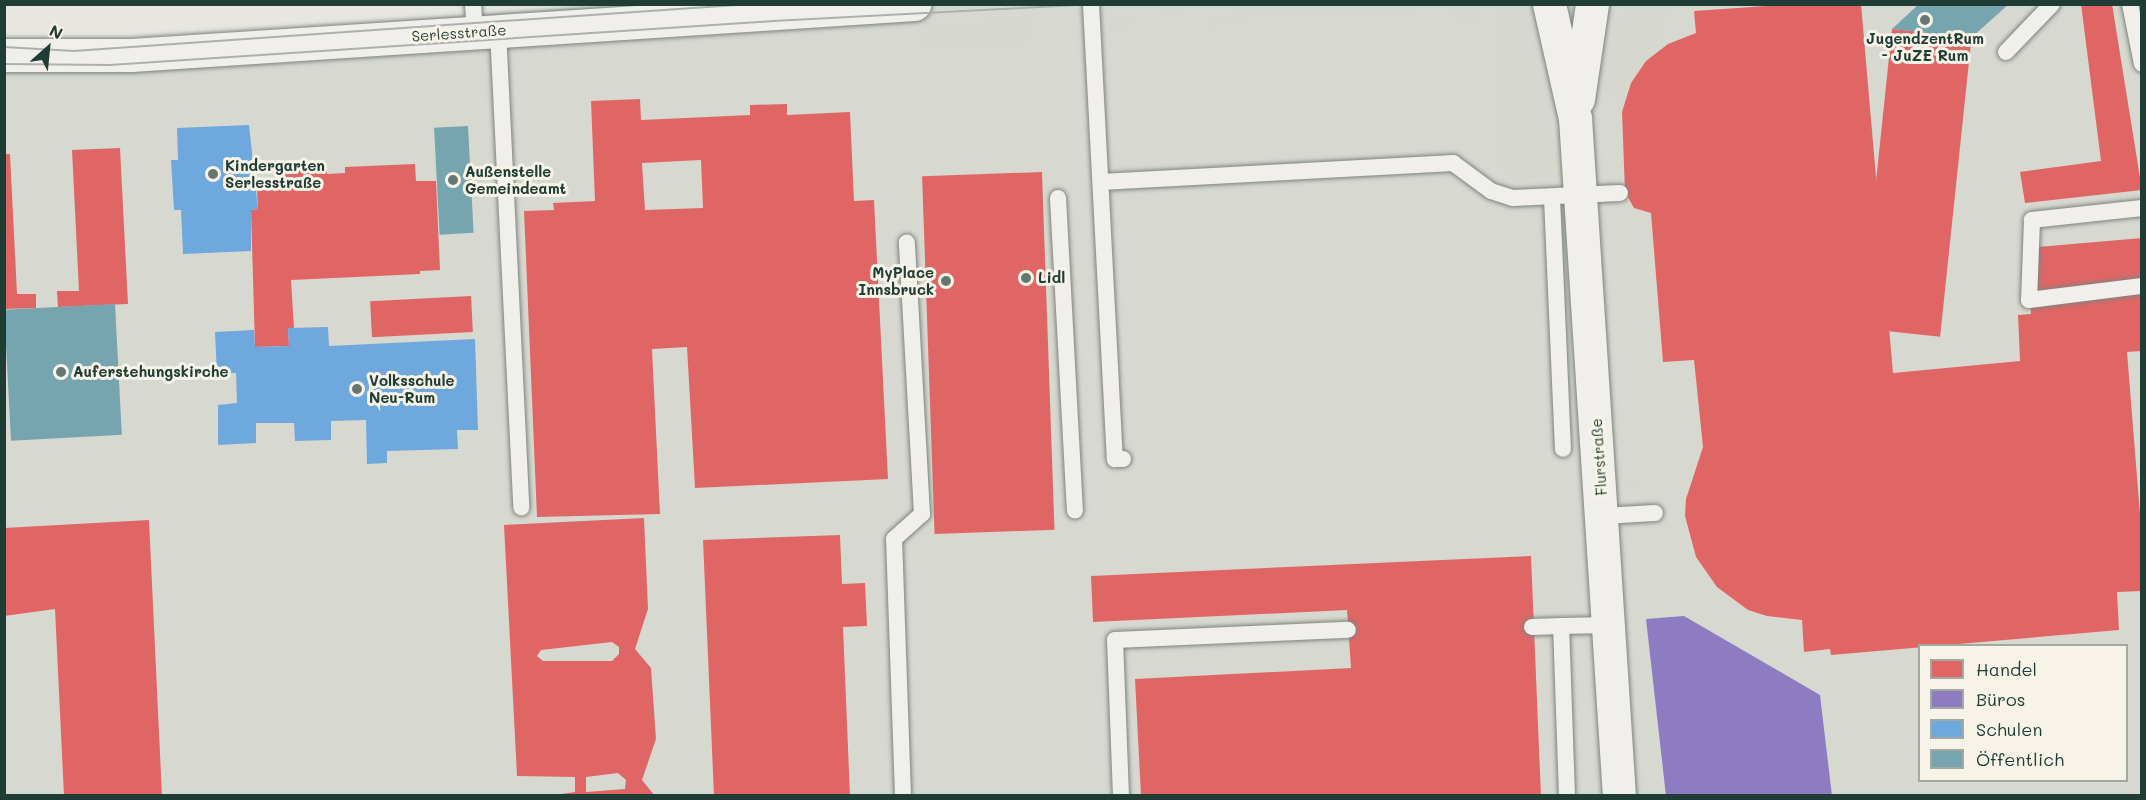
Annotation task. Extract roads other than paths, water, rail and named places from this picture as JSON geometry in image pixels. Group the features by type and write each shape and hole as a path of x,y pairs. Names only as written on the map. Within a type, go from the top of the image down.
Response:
{"street":[{"name":"Serlesstraße","path":"4,55 131,56 482,22 914,4"},
{"name":"Flurstraße","path":"1549,4 1575,118"},
{"name":"Flurstraße","path":"1592,4 1566,197 1603,516 1619,795"}],"lane":[{"path":"1091,4 1115,459 1123,459"},
{"path":"2006,52 2052,4"},
{"path":"2130,4 2142,64"},
{"path":"482,22 521,507"},
{"path":"1101,182 1453,163 1473,180 1513,198 1620,193"},
{"path":"1563,449 1566,197"},
{"path":"1058,198 1075,511"},
{"path":"2142,208 2032,220 2029,300 2142,286"},
{"path":"903,795 894,539 922,514 907,242"},
{"path":"1603,516 1655,513"},
{"path":"1532,627 1609,625"},
{"path":"1561,626 1567,795"},
{"path":"1121,795 1115,640 1348,630"}],"tram line":[{"path":"4,47 74,51 750,4"},
{"path":"4,64 110,65 774,21 1101,4"}],"place":[{"name":"JugendzentRum - JuZE Rum","path":"1925,20"},
{"name":"Kindergarten Serlesstraße","path":"213,174"},
{"name":"Außenstelle Gemeindeamt","path":"453,180"},
{"name":"Lidl","path":"1026,278"},
{"name":"MyPlace Innsbruck","path":"946,281"},
{"name":"Auferstehungskirche","path":"61,372"},
{"name":"Volksschule Neu-Rum","path":"357,389"}]}
